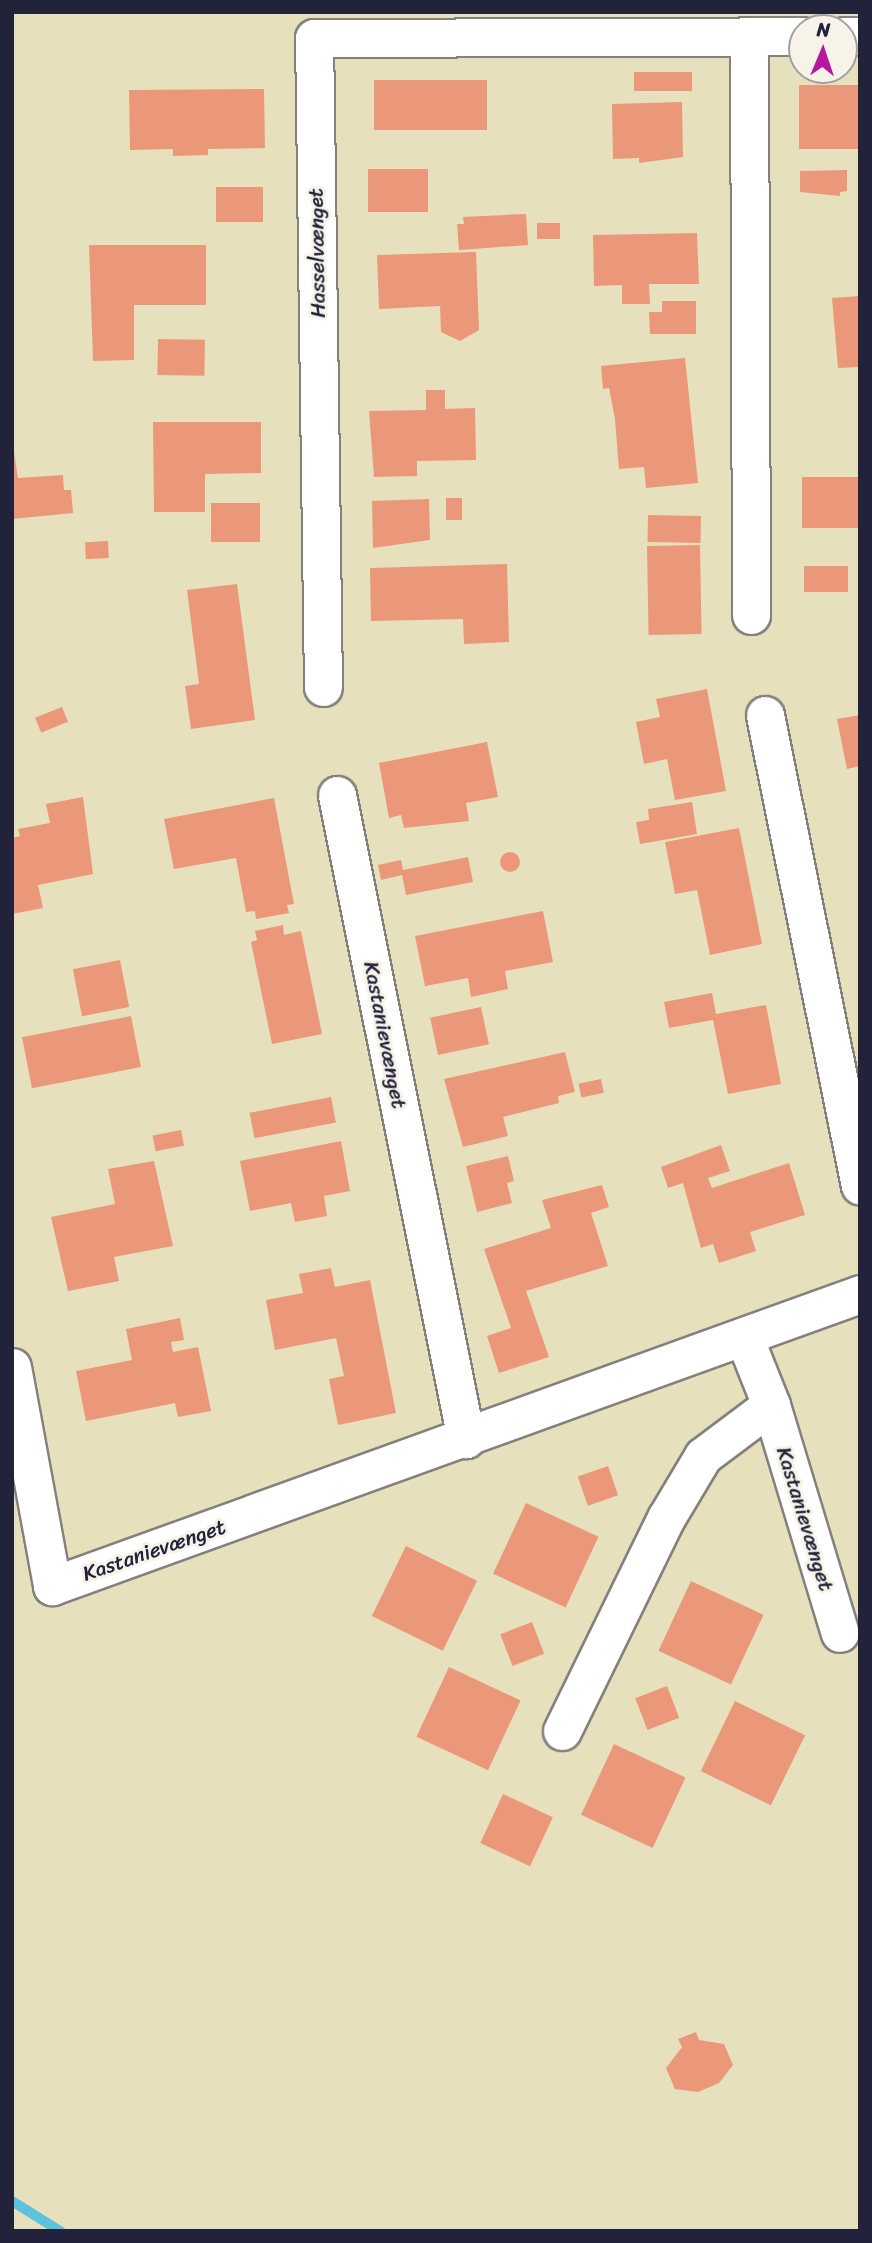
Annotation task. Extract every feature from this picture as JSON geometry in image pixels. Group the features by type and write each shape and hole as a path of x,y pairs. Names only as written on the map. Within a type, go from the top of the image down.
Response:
{"street":[{"name":"Hasselvænget","path":"323,687 314,38 535,24 788,36"},
{"path":"749,36 751,615"},
{"path":"765,715 860,1185"},
{"name":"Kastanievænget","path":"337,795 466,1440"},
{"name":"Kastanievænget","path":"12,1367 52,1586 466,1440 860,1294"},
{"name":"Kastanievænget","path":"744,1337 771,1405 840,1633"},
{"path":"562,1731 666,1518 703,1456 771,1405"}],"building":[{"path":"634,72 692,72 692,91 634,91"},
{"path":"374,80 487,80 487,130 374,130"},
{"path":"799,85 860,85 860,149 799,149"},
{"path":"264,89 265,148 208,149 208,155 173,156 173,149 130,150 129,90"},
{"path":"682,102 683,157 639,163 639,158 613,159 612,104"},
{"path":"368,169 428,169 428,212 368,212"},
{"path":"847,170 847,191 840,192 840,196 800,192 800,171"},
{"path":"216,187 263,187 263,222 216,222"},
{"path":"526,214 528,245 459,250 457,224 464,224 463,217"},
{"path":"537,223 560,223 560,239 537,239"},
{"path":"697,233 699,284 649,284 650,304 622,304 622,285 594,286 593,235"},
{"path":"89,245 206,245 206,305 134,305 134,360 93,361"},
{"path":"476,252 479,330 460,341 441,332 440,306 379,309 377,255"},
{"path":"860,296 860,367 838,368 832,298"},
{"path":"662,301 696,301 696,334 650,334 649,312 662,312"},
{"path":"158,339 205,340 204,376 157,375"},
{"path":"685,358 698,483 646,488 644,467 619,469 615,419 609,388 603,389 601,366"},
{"path":"426,390 445,390 445,409 475,408 476,460 417,461 417,476 374,477 369,411 426,410"},
{"path":"153,422 261,422 261,473 205,474 205,512 154,512"},
{"path":"12,439 18,478 63,475 64,490 71,490 73,513 12,519"},
{"path":"802,477 860,477 860,528 802,528"},
{"path":"446,498 462,498 462,520 446,520"},
{"path":"429,499 430,540 373,548 372,501"},
{"path":"211,503 260,503 260,542 211,542"},
{"path":"648,515 701,516 701,543 648,542"},
{"path":"108,541 109,558 86,559 85,542"},
{"path":"700,545 702,634 649,635 647,546"},
{"path":"507,564 509,642 464,644 463,619 371,621 370,568"},
{"path":"804,566 848,566 848,592 804,592"},
{"path":"237,584 255,720 191,729 185,686 199,684 187,590"},
{"path":"707,689 726,791 675,800 667,759 644,764 636,722 660,717 656,699"},
{"path":"62,707 68,722 41,733 35,718"},
{"path":"860,715 860,766 847,769 837,719"},
{"path":"487,742 498,797 466,803 469,821 404,828 401,815 389,818 379,763"},
{"path":"83,797 93,874 38,885 43,908 12,914 12,838 20,836 18,829 50,823 46,804"},
{"path":"274,798 294,904 287,905 289,913 256,919 255,911 246,912 236,858 174,869 164,819"},
{"path":"692,802 697,834 640,844 636,822 649,820 648,809"},
{"path":"739,828 762,944 710,955 697,890 675,894 665,842"},
{"path":"510,852 517,855 520,862 517,869 510,872 503,869 500,862 503,855"},
{"path":"468,857 473,882 406,895 402,875 381,880 378,865 401,860 403,870"},
{"path":"543,911 553,962 505,971 508,989 471,997 468,978 425,986 415,936"},
{"path":"283,925 284,935 301,931 322,1034 272,1044 251,942 257,940 255,931"},
{"path":"120,960 129,1007 82,1016 73,969"},
{"path":"712,993 716,1014 766,1005 781,1084 728,1094 713,1020 669,1028 664,1002"},
{"path":"481,1007 489,1044 438,1055 430,1018"},
{"path":"131,1016 141,1067 32,1088 22,1037"},
{"path":"565,1052 575,1092 558,1096 559,1103 503,1117 508,1136 463,1147 444,1079"},
{"path":"601,1079 604,1093 581,1097 579,1084"},
{"path":"331,1097 336,1123 254,1138 250,1113"},
{"path":"181,1130 184,1146 156,1151 153,1136"},
{"path":"341,1141 350,1191 324,1196 327,1216 295,1222 291,1203 250,1211 240,1161"},
{"path":"721,1145 730,1171 708,1178 712,1188 789,1163 805,1215 750,1232 756,1251 719,1263 713,1244 701,1248 683,1183 668,1188 661,1167"},
{"path":"508,1156 514,1181 507,1183 512,1203 477,1212 466,1166"},
{"path":"154,1161 173,1246 114,1257 119,1281 68,1291 51,1217 115,1204 108,1169"},
{"path":"602,1185 609,1207 591,1213 608,1266 526,1291 549,1357 499,1373 487,1336 511,1328 484,1249 551,1228 542,1200"},
{"path":"331,1268 335,1287 370,1280 396,1413 338,1425 329,1379 344,1376 336,1338 275,1350 266,1300 303,1293 299,1274"},
{"path":"180,1318 184,1340 171,1342 173,1352 198,1347 211,1411 178,1417 175,1403 86,1421 76,1371 132,1360 126,1329"},
{"path":"608,1466 618,1495 588,1506 578,1476"},
{"path":"526,1503 599,1537 566,1608 493,1574"},
{"path":"406,1546 477,1581 443,1651 372,1616"},
{"path":"691,1581 764,1615 731,1685 658,1651"},
{"path":"532,1622 544,1654 512,1666 500,1634"},
{"path":"449,1667 521,1700 488,1770 416,1737"},
{"path":"667,1686 679,1718 647,1730 635,1698"},
{"path":"735,1701 805,1735 771,1805 701,1771"},
{"path":"614,1744 686,1777 653,1848 581,1815"},
{"path":"503,1794 553,1817 530,1866 480,1843"},
{"path":"696,2032 699,2040 724,2044 733,2065 719,2083 698,2092 675,2089 666,2068 682,2047 678,2039"}],"waterway":[{"path":"12,2201 60,2231"}]}
